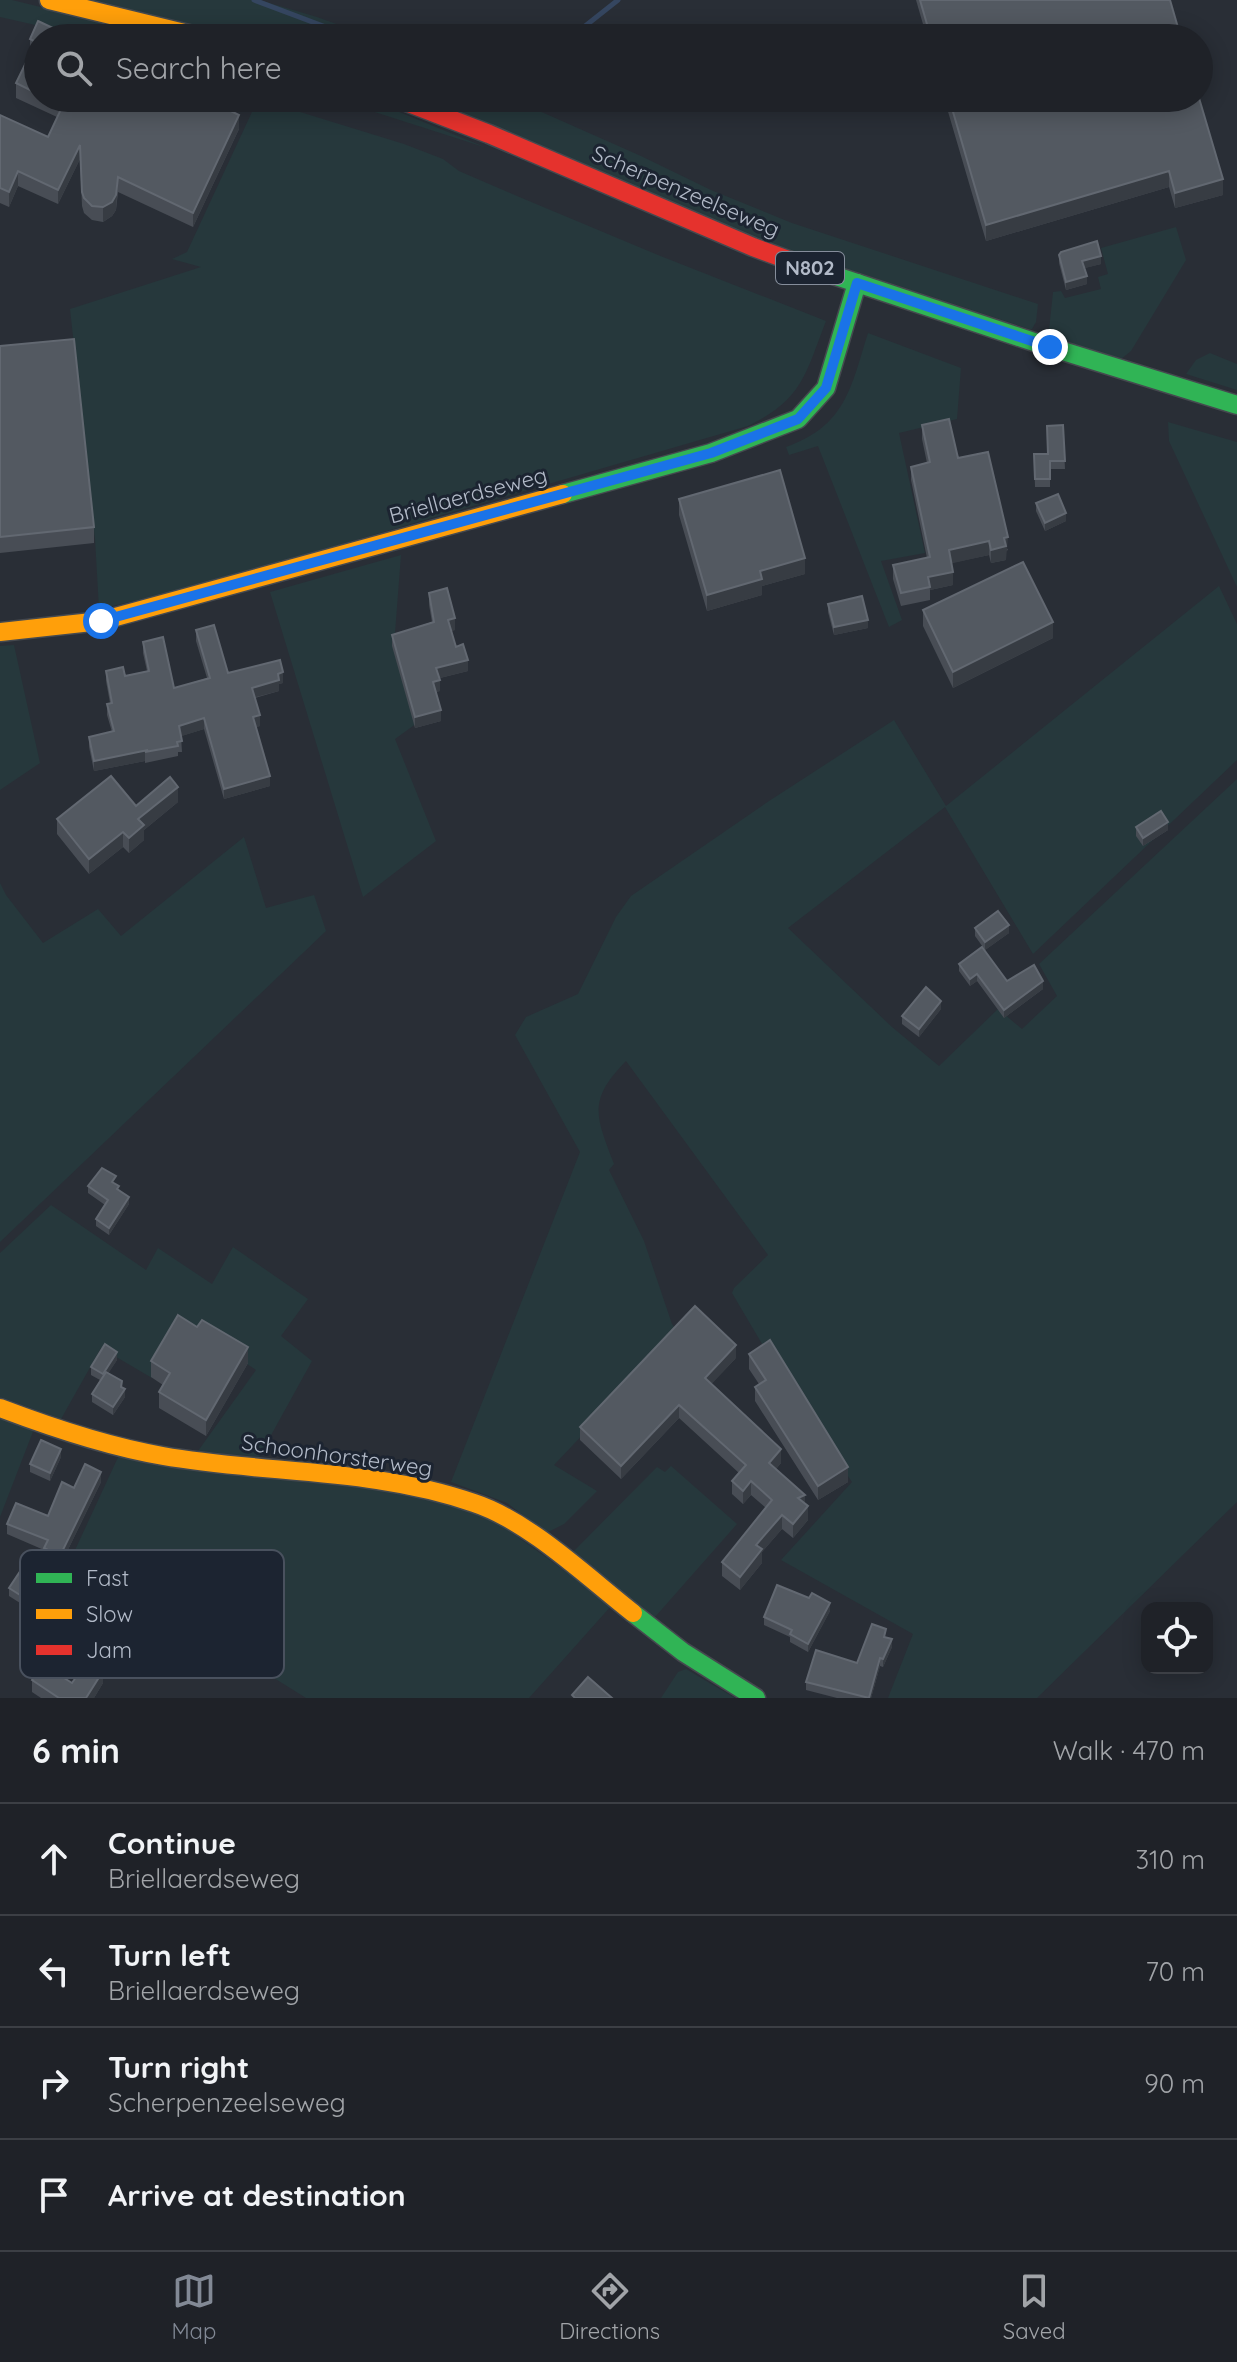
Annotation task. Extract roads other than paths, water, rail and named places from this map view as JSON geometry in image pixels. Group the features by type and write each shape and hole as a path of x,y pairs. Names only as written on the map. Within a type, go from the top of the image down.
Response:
{"street":[{"path":"49,0 148,24"},
{"name":"Scherpenzeelseweg","path":"432,112 753,247 1040,344 1237,405"},
{"name":"Briellaerdseweg","path":"0,632 101,621 711,453 798,419 826,388 857,283"},
{"name":"Schoonhorsterweg","path":"0,1408 56,1428 162,1456 423,1488 476,1503 508,1518 683,1652 756,1698"}],"waterway":[{"path":"254,0 318,24"},
{"path":"588,24 618,0"}]}
